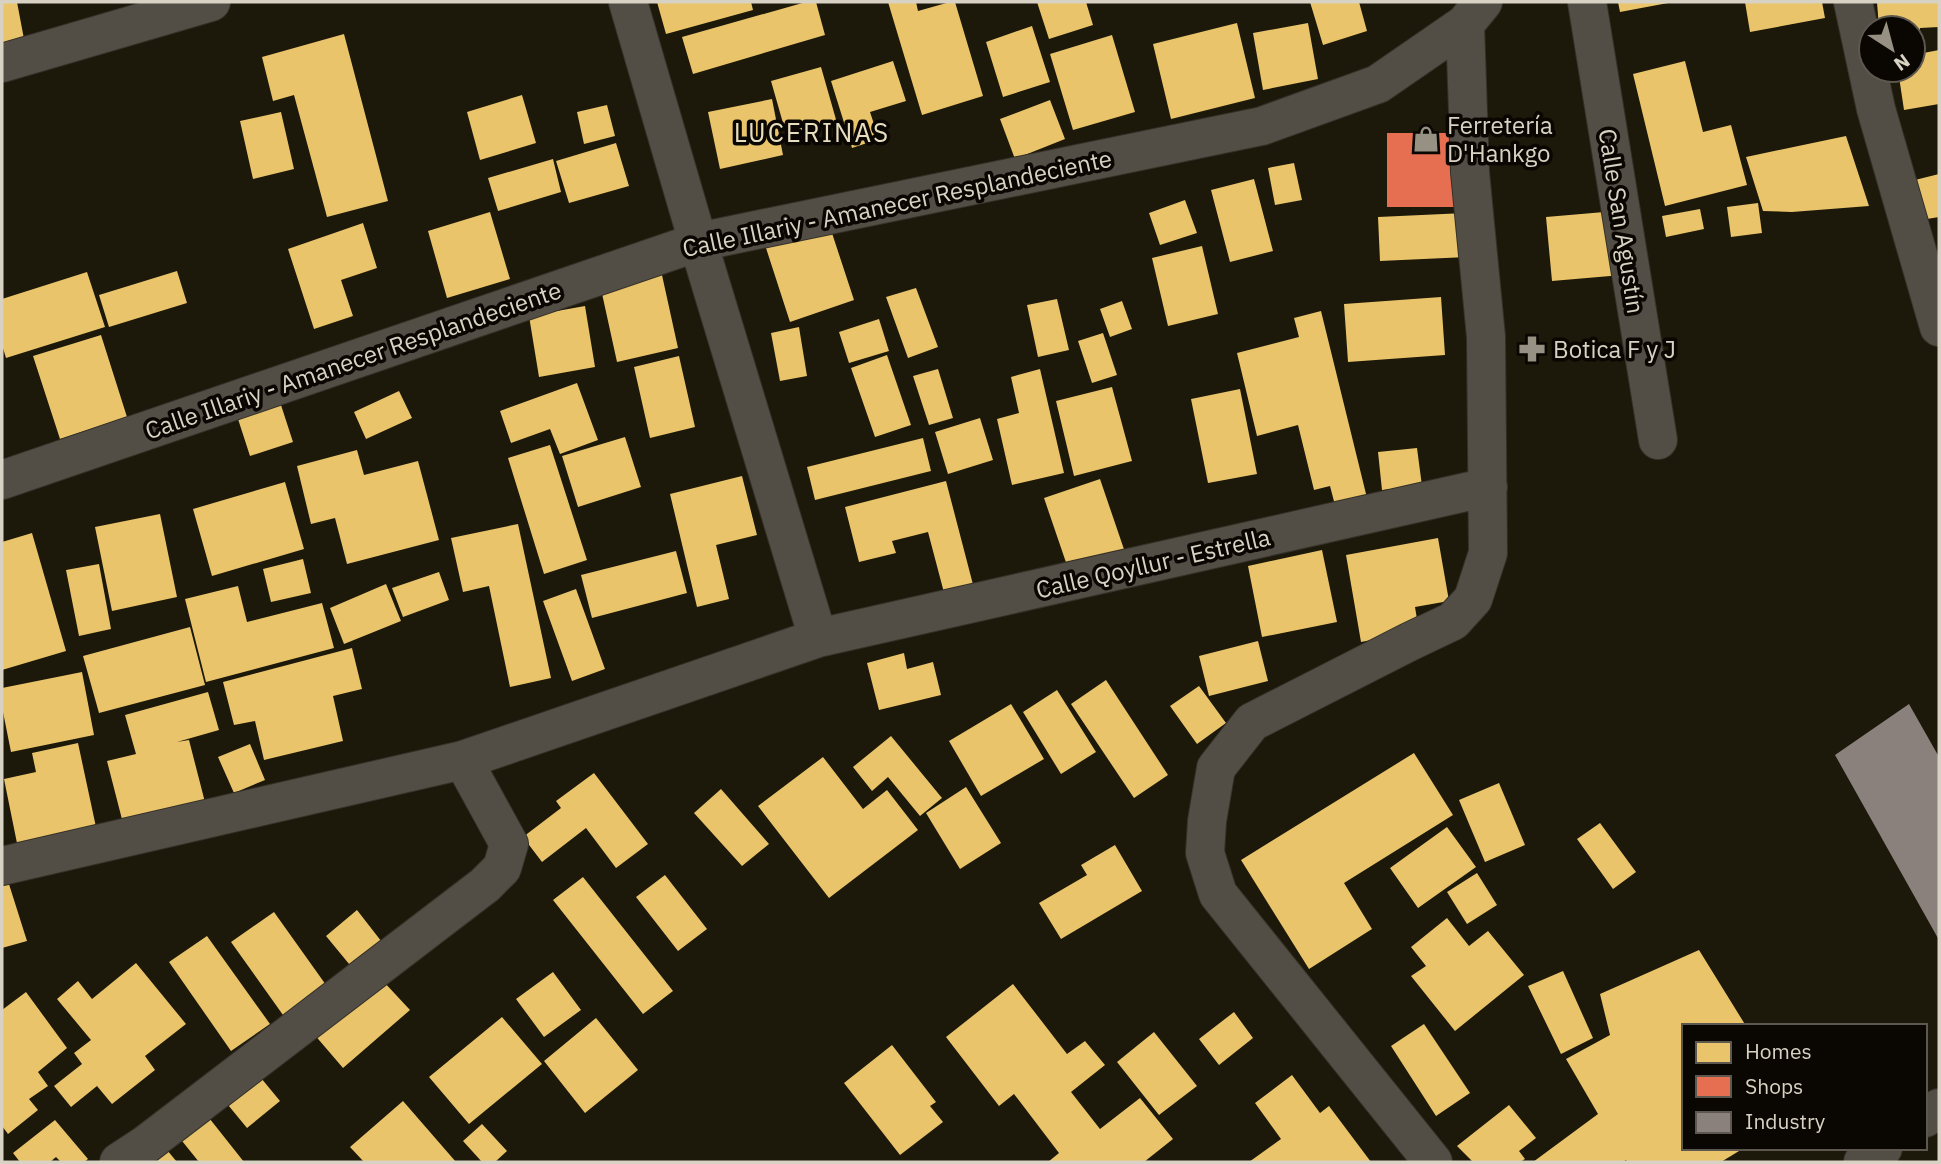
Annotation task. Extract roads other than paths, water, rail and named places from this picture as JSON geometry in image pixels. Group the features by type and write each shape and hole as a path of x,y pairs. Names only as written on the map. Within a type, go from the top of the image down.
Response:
{"street":[{"path":"2,64 211,2"},
{"path":"628,2 818,638"},
{"name":"Calle San Agustín","path":"1587,2 1658,440"},
{"path":"1853,2 1876,109 1939,327"},
{"path":"1433,1162 1218,894 1205,853 1207,821 1216,768 1252,722 1453,621 1472,600 1488,553 1486,337 1470,172 1474,13"},
{"name":"Calle Illariy - Amanecer Resplandeciente","path":"2,480 698,242 1262,126 1378,84 1474,13"},
{"name":"Calle Qoyllur - Estrella","path":"2,866 463,760 818,638 1488,488"},
{"path":"119,1162 145,1145 485,885 502,868 509,844 463,760"},
{"path":"1863,1162 1880,1150"}],"place":[{"name":"Ferretería D'Hankgo","path":"1426,139"},
{"name":"Botica F y J","path":"1532,349"}],"district":[{"name":"LUCERINAS","path":"812,132"}]}
